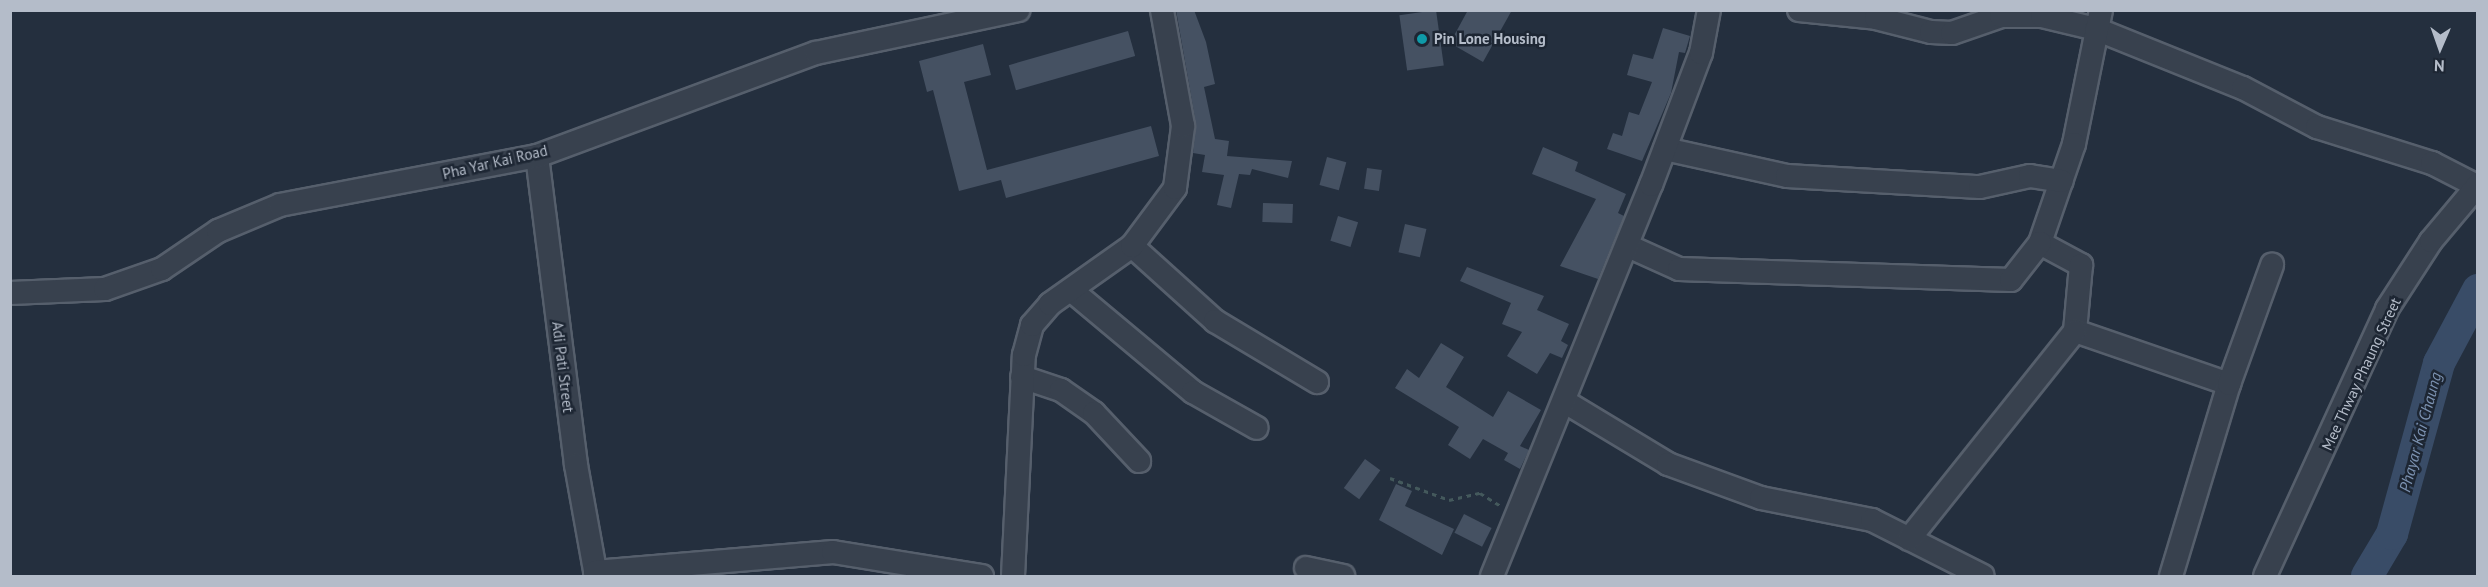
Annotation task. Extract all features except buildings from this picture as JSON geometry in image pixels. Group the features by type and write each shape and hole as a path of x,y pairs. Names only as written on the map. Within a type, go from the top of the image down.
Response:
{"street":[{"name":"Pha Yar Kai Road","path":"10,293 105,289 162,269 218,231 280,205 537,156 816,53 1018,10"},
{"path":"1013,576 1022,377 1032,325 1071,290 1132,246 1175,188 1181,156 1183,126 1162,10"},
{"path":"1492,576 1567,404 1628,246 1701,53 1709,10"},
{"path":"1799,10 1876,18 1931,32 1952,33 2001,16 2099,20 2243,87 2317,127 2432,163 2477,186"},
{"path":"1628,246 1679,269 2011,280 2040,243 2062,181 2074,144 2099,20"},
{"path":"1665,149 1787,176 1980,187 2030,176 2062,181"},
{"name":"Adi Pati Street","path":"537,156 576,465 595,574"},
{"name":"Mee Thway Phaung Street","path":"2265,576 2387,309 2431,241 2477,186"},
{"path":"1909,539 2075,331 2081,266 2040,243"},
{"path":"1132,246 1215,321 1317,382"},
{"path":"2171,576 2229,384 2272,265"},
{"path":"1071,290 1193,392 1257,428"},
{"path":"2075,331 2229,384"},
{"path":"1022,377 1061,390 1094,413 1139,461"},
{"path":"1567,404 1668,464 1761,498 1872,519 1983,576"},
{"path":"595,574 833,552 982,576"},
{"path":"1306,568 1343,576"}],"path":[{"path":"1390,478 1449,500 1480,493 1518,516"}],"waterway":[{"name":"Phayar Kai Chaung","path":"2367,576 2392,534 2439,363 2478,290"}],"place":[{"name":"Pin Lone Housing","path":"1422,39"}]}
